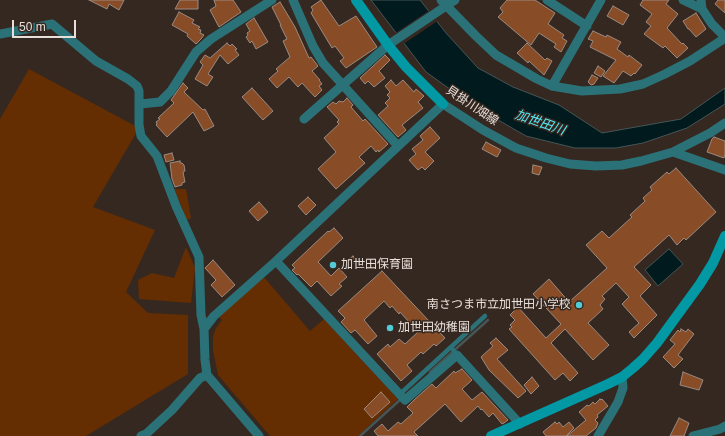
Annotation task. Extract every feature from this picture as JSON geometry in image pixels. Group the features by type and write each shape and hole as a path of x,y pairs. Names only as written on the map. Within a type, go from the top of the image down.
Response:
{"street":[{"path":"140,104 160,102 171,91 196,52 211,39 272,0"},
{"path":"293,0 313,46 320,57 342,85 398,146"},
{"name":"貝掛川畑線","path":"356,0 410,71 443,104 483,130 516,148 570,164 596,166 622,165 673,152 710,133 725,123"},
{"path":"304,119 390,44 443,5 455,0"},
{"path":"547,0 587,26"},
{"path":"552,86 601,0"},
{"path":"443,5 496,55 537,79 552,86 582,91 592,91 632,87 665,74 690,61 725,38 712,24 702,4 683,0"},
{"path":"0,34 52,24 96,62 128,79 137,86 139,91 139,125 141,136 157,156 176,206 199,256 201,315 204,329 207,374 259,436"},
{"path":"204,329 214,316 276,261 443,104"},
{"path":"673,152 725,170"},
{"path":"491,436 622,377 643,359 671,324 713,263 724,243"},
{"path":"276,261 405,400 454,351 520,424"},
{"path":"141,436 146,434 172,410 200,378 207,374"},
{"path":"598,436 618,402 623,388 622,377"},
{"path":"693,436 720,429 725,426"}],"lane":[{"path":"454,351 485,316"}],"shaded area":[{"path":"29,69 139,128 93,207 155,230 126,292 148,313 188,315 188,374 86,436 0,436 0,119"},
{"path":"174,189 186,189 191,218 187,220"},
{"path":"186,247 195,268 191,303 139,299 138,280 152,273 174,278"},
{"path":"263,276 310,331 324,319 398,399 358,436 270,436 218,375 213,350 213,336 216,328 222,320 219,317"}],"water":[{"name":"加世田川","path":"371,0 420,0 446,33 478,68 513,87 559,105 602,133 681,119 725,88 725,104 687,128 643,143 616,148 575,148 526,136 472,105 426,72"},
{"path":"669,249 683,264 658,286 645,270"}],"pier":[{"path":"430,10 439,20 402,45 394,34"}],"building":[{"path":"89,0 124,0 119,10 109,4 107,9"},
{"path":"180,0 198,0 198,9 175,9"},
{"path":"214,0 233,0 241,12 219,27 210,10 216,6"},
{"path":"321,0 339,26 356,16 377,47 346,68 340,61 344,58 335,46 332,48 311,13 313,10 311,7"},
{"path":"507,0 535,0 555,13 548,24 564,35 562,38 567,41 561,52 554,47 556,44 539,33 531,45 498,17 503,12 500,8"},
{"path":"643,0 669,0 666,4 678,14 667,28 682,44 683,43 688,48 677,58 665,46 663,48 644,34 651,26 646,22 652,14 640,5"},
{"path":"718,0 725,0 725,13 715,4"},
{"path":"280,2 295,27 309,58 311,57 318,66 312,71 320,80 322,84 319,86 322,90 315,97 302,83 298,87 289,77 277,88 269,79 278,71 276,69 290,57 283,41 287,39 272,7"},
{"path":"613,6 629,15 623,25 607,16"},
{"path":"179,12 194,20 192,23 200,27 198,29 201,30 200,33 204,35 196,44 187,36 188,34 172,25"},
{"path":"696,13 706,29 696,37 683,21"},
{"path":"254,18 268,42 256,49 252,41 250,43 246,37 248,35 247,33 250,31 246,24"},
{"path":"593,31 606,37 607,35 621,42 617,49 628,57 629,55 642,65 635,74 634,73 631,76 623,71 614,83 603,76 616,60 590,47 593,41 588,39"},
{"path":"227,43 230,46 232,44 237,49 235,50 239,55 228,64 220,55 208,74 213,77 207,86 195,79 203,65 200,62 205,55 210,58"},
{"path":"527,43 545,60 547,58 552,61 544,75 529,61 528,63 517,53"},
{"path":"385,55 390,60 379,71 385,78 374,87 368,81 365,84 360,78"},
{"path":"598,66 605,71 601,77 594,73"},
{"path":"592,75 598,78 594,84 591,85 588,82"},
{"path":"391,80 396,86 403,80 414,92 416,89 424,96 418,102 423,108 402,125 406,130 398,137 378,115 388,106 385,103 390,98 387,95 390,92 385,86"},
{"path":"183,83 188,88 184,92 203,110 205,109 214,126 204,131 193,112 167,137 156,125 156,122 160,119 158,118 174,103 171,100"},
{"path":"252,88 273,111 263,120 242,97"},
{"path":"347,98 353,105 351,107 363,121 365,119 388,144 379,152 378,150 376,152 371,146 359,157 365,163 336,189 318,169 336,152 324,138 339,124 337,122 339,120 327,107 333,102 336,104 339,101 343,102"},
{"path":"430,127 440,138 425,152 434,161 425,170 422,167 418,170 409,160 416,154 412,149 423,140 420,136"},
{"path":"714,137 725,141 724,158 707,152"},
{"path":"486,142 501,150 497,157 482,149"},
{"path":"172,153 174,160 166,162 164,155"},
{"path":"180,161 180,163 184,165 185,171 183,172 185,182 182,183 182,185 175,187 172,179 170,163"},
{"path":"533,165 542,167 539,175 532,173"},
{"path":"676,168 716,212 686,240 684,238 677,245 669,235 634,267 651,285 640,296 657,315 634,338 629,332 639,323 622,304 629,297 616,283 602,296 605,299 600,305 603,309 588,323 609,345 593,360 565,329 551,343 578,373 570,381 563,373 555,380 509,329 512,327 510,325 515,320 510,315 518,307 546,338 561,324 533,294 549,279 569,302 607,268 586,245 602,231 609,238 632,217 630,215 645,201 643,198 652,190 650,187 667,172 669,174"},
{"path":"308,197 316,205 306,215 298,206"},
{"path":"259,202 268,212 258,221 249,211"},
{"path":"334,228 343,238 318,262 331,276 339,268 347,277 339,284 342,286 331,296 317,281 311,287 292,270 295,268 292,265 328,231 329,232"},
{"path":"353,256 357,260 347,270 342,265"},
{"path":"213,260 235,285 222,297 211,285 216,280 205,268"},
{"path":"382,271 445,338 436,346 434,344 423,354 421,352 407,365 412,371 401,381 377,354 388,344 390,347 399,339 405,344 418,332 400,312 399,314 392,306 390,308 384,301 364,320 377,336 368,344 355,330 351,333 341,322 345,318 338,311"},
{"path":"681,329 686,332 688,329 694,334 678,355 683,359 674,368 663,357 675,344 670,340 678,330 680,332"},
{"path":"496,338 508,350 497,359 526,391 518,398 489,370 481,357 493,346 490,343"},
{"path":"462,369 472,380 462,389 472,400 482,392 508,420 502,424 493,413 489,417 478,406 461,422 445,404 414,432 418,436 378,436 374,431 382,424 388,431 398,422 401,424 413,413 407,407 415,399 432,384 436,388 454,371 455,373"},
{"path":"683,372 703,380 699,390 680,385"},
{"path":"532,377 539,386 531,394 524,385"},
{"path":"381,392 390,402 372,418 364,409"},
{"path":"602,399 608,406 597,415 598,417 595,420 598,423 596,428 586,436 567,436 586,420 579,412 587,405 589,406 593,402 595,404"},
{"path":"679,418 689,423 684,436 670,436"},
{"path":"555,422 557,424 559,422 563,427 569,422 574,428 566,436 546,436 543,432"}],"waterway":[{"path":"430,372 488,320"},
{"path":"360,436 401,399"}],"place":[{"name":"加世田保育園","path":"333,265"},
{"name":"南さつま市立加世田小学校","path":"579,305"},
{"name":"加世田幼稚園","path":"390,328"}]}
